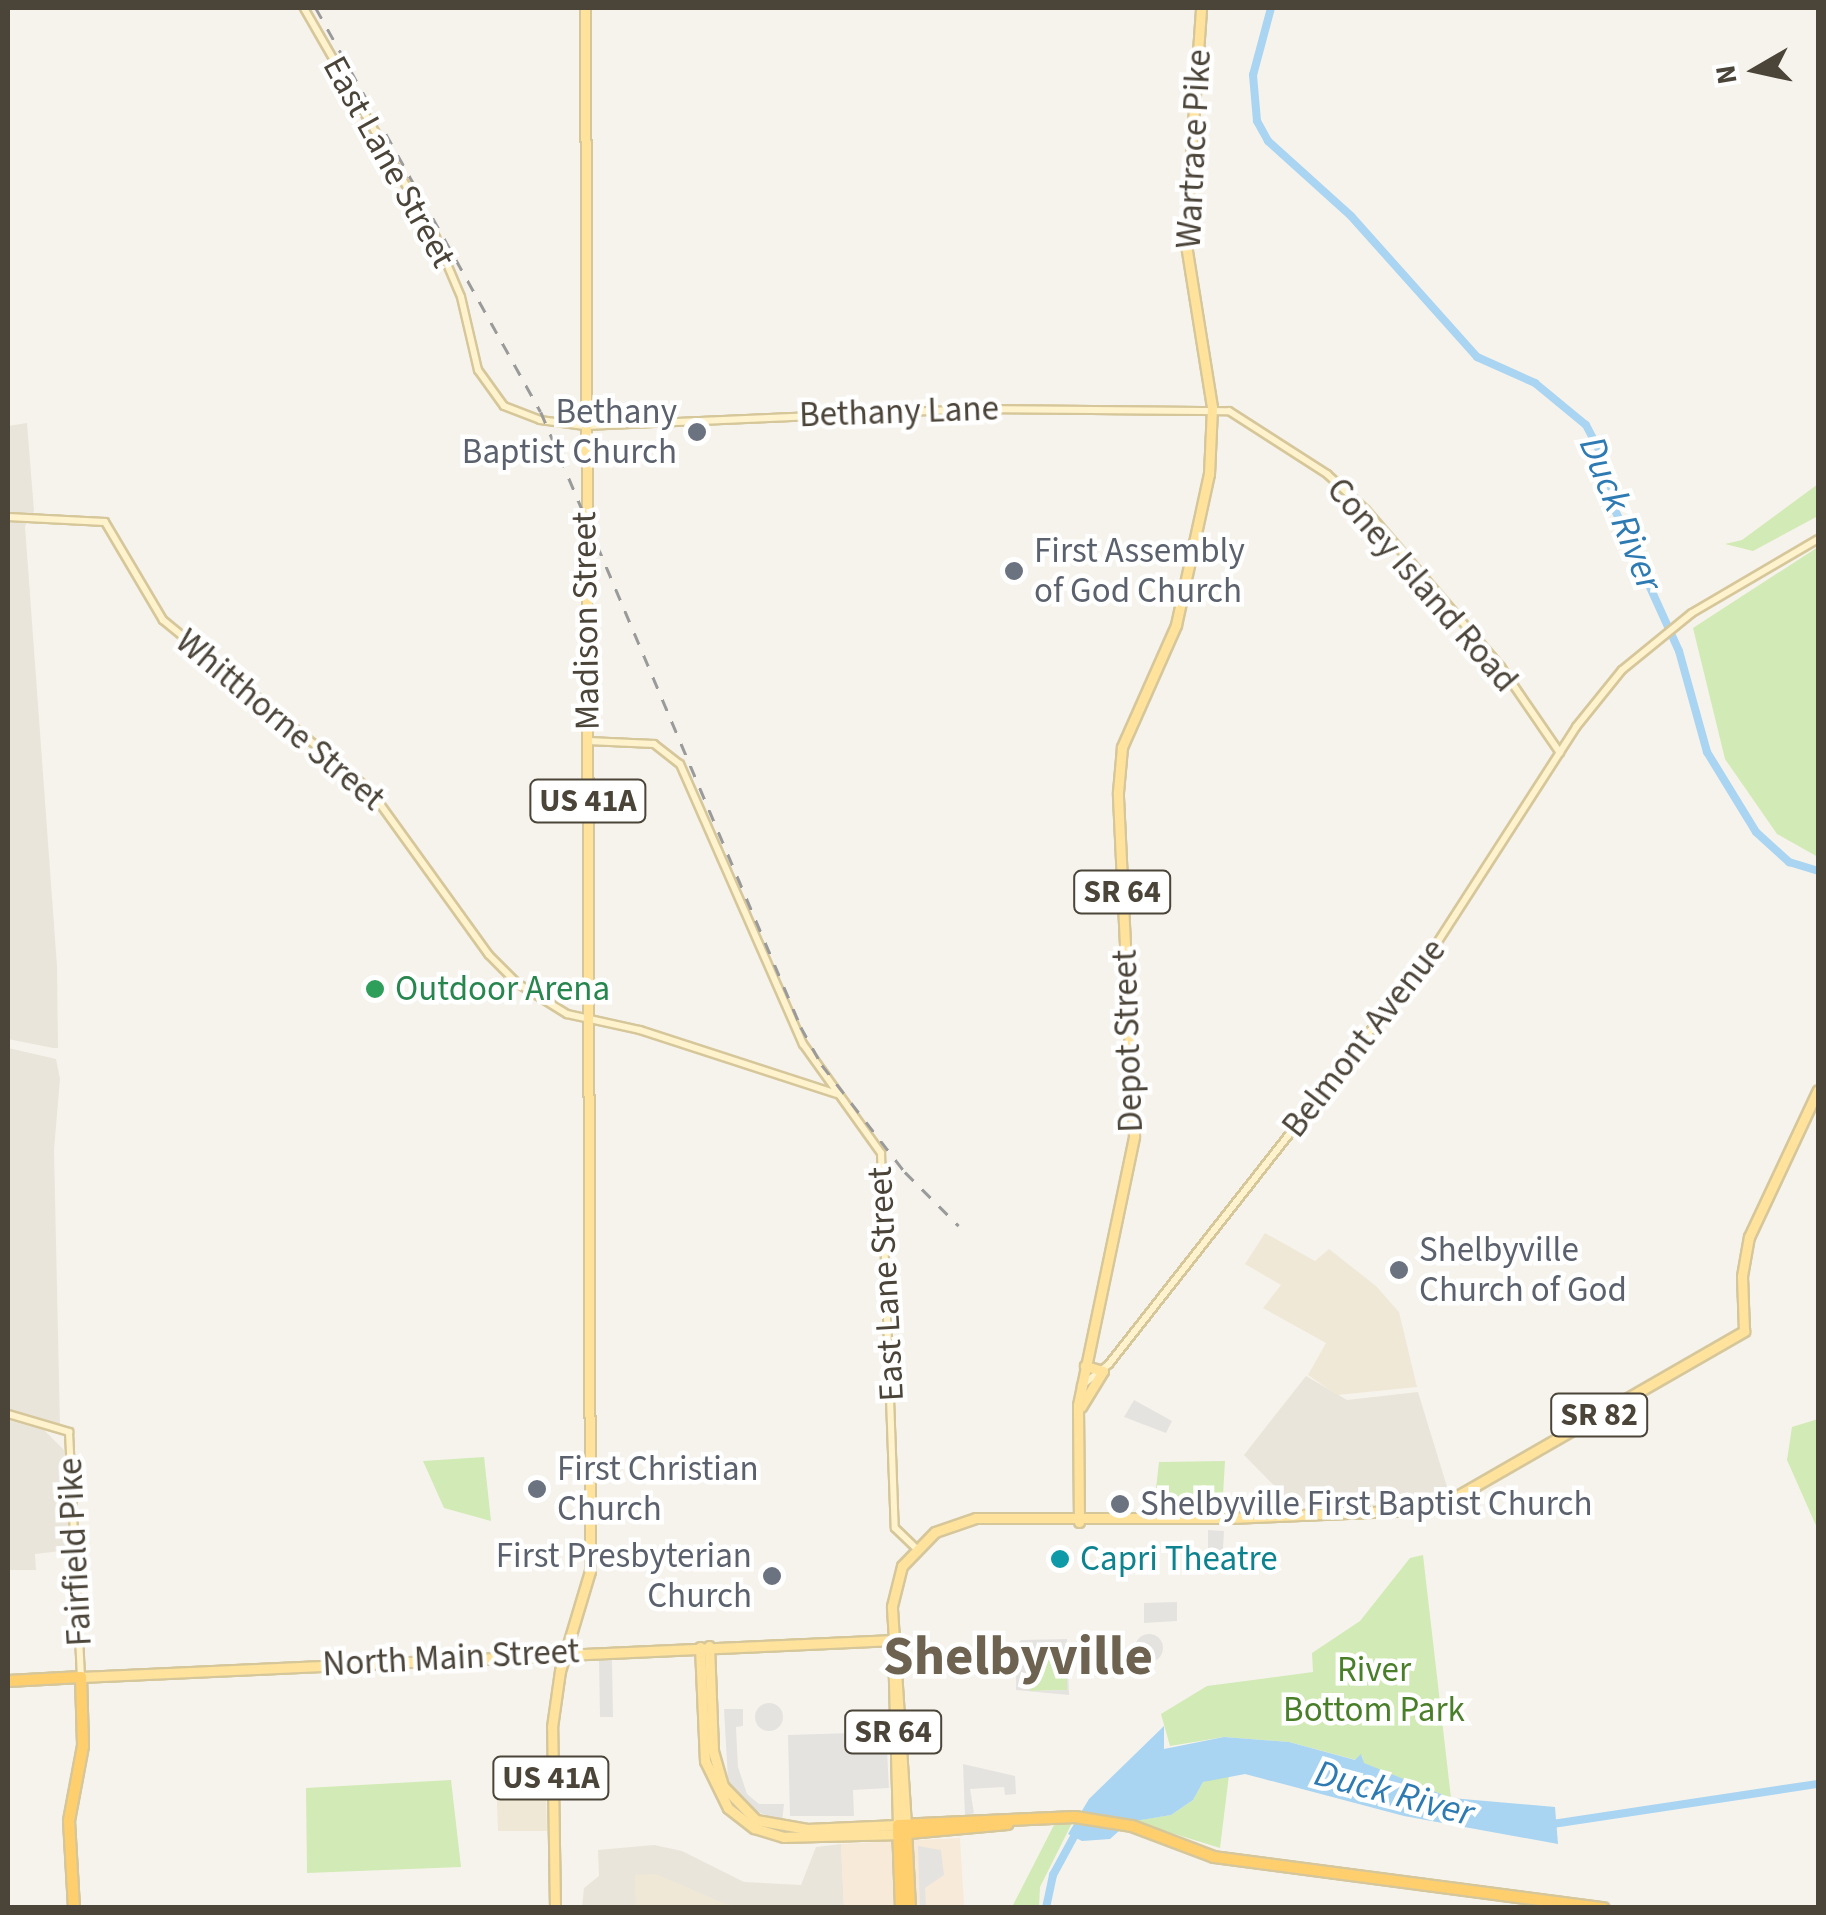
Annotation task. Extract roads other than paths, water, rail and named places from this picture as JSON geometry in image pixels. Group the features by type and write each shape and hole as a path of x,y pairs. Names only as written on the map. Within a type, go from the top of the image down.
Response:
{"highway":[{"name":"North Main Street","path":"8,1681 80,1677"},
{"path":"74,1908 69,1821 83,1746 80,1677"},
{"path":"902,1829 1054,1818 1112,1821 1247,1862 1604,1908"},
{"path":"901,1908 902,1829"},
{"path":"902,1829 910,1908"}],"main road":[{"name":"Madison Street","path":"568,1652 590,1571 584,8"},
{"name":"Wartrace Pike","path":"1202,8 1185,238 1212,408"},
{"name":"Depot Street","path":"1081,1386 1134,1136 1118,792 1122,747 1176,625 1194,564 1212,408"},
{"name":"SR 82","path":"1079,1522 1395,1510 1454,1498 1744,1331 1742,1276 1749,1237 1818,1090"},
{"path":"1078,1412 1103,1371 1085,1366"},
{"name":"SR 64","path":"1079,1522 1081,1386"},
{"path":"916,1548 935,1532 976,1518 1079,1522"},
{"name":"SR 64","path":"902,1829 894,1585 916,1548"},
{"name":"North Main Street","path":"80,1677 894,1640"},
{"path":"705,1647 706,1760 728,1808 754,1828 784,1837 902,1829"},
{"name":"US 41A","path":"556,1908 552,1727 568,1652"}],"street":[{"name":"East Lane Street","path":"304,8 443,253 489,392 522,415 585,426"},
{"name":"Bethany Lane","path":"585,426 956,409 1212,408"},
{"name":"Coney Island Road","path":"1212,408 1258,427 1366,510 1501,666 1560,753"},
{"name":"Whitthorne Street","path":"8,517 105,522 163,620 370,790 504,974 552,1007 838,1094"},
{"name":"Belmont Avenue","path":"1081,1386 1103,1371 1434,948 1560,753 1622,670 1664,631 1818,540"},
{"name":"East Lane Street","path":"588,741 654,744 680,764 789,1016 884,1163 895,1528 916,1548"},
{"name":"Fairfield Pike","path":"8,1414 69,1432 80,1677"}],"water":[{"path":"1164,1726 1164,1749 1224,1737 1289,1742 1355,1760 1361,1754 1364,1763 1451,1798 1555,1807 1558,1844 1404,1816 1245,1774 1203,1782 1193,1800 1171,1815 1129,1822 1110,1839 1082,1841 1068,1834 1089,1799"}],"waterway":[{"name":"Duck River","path":"1271,8 1253,75 1257,121 1268,141 1351,216 1477,357 1535,383 1586,425 1607,465 1615,510 1679,651 1707,752 1756,832 1789,862 1818,871"},
{"name":"Duck River","path":"1546,1825 1818,1784"},
{"name":"Duck River","path":"1046,1908 1053,1875 1077,1831"}],"railway":[{"path":"316,8 541,412 801,1027 822,1065 905,1172 959,1226"}],"place":[{"name":"Bethany Baptist Church","path":"697,432"},
{"name":"First Assembly of God Church","path":"1014,571"},
{"name":"Outdoor Arena","path":"375,989"},
{"name":"Shelbyville Church of God","path":"1399,1270"},
{"name":"First Christian Church","path":"537,1489"},
{"name":"Shelbyville First Baptist Church","path":"1120,1504"},
{"name":"Capri Theatre","path":"1060,1559"},
{"name":"First Presbyterian Church","path":"772,1576"}],"district":[{"name":"Shelbyville","path":"1018,1658"}],"park label":[{"name":"River Bottom Park","path":"1374,1690"}]}
